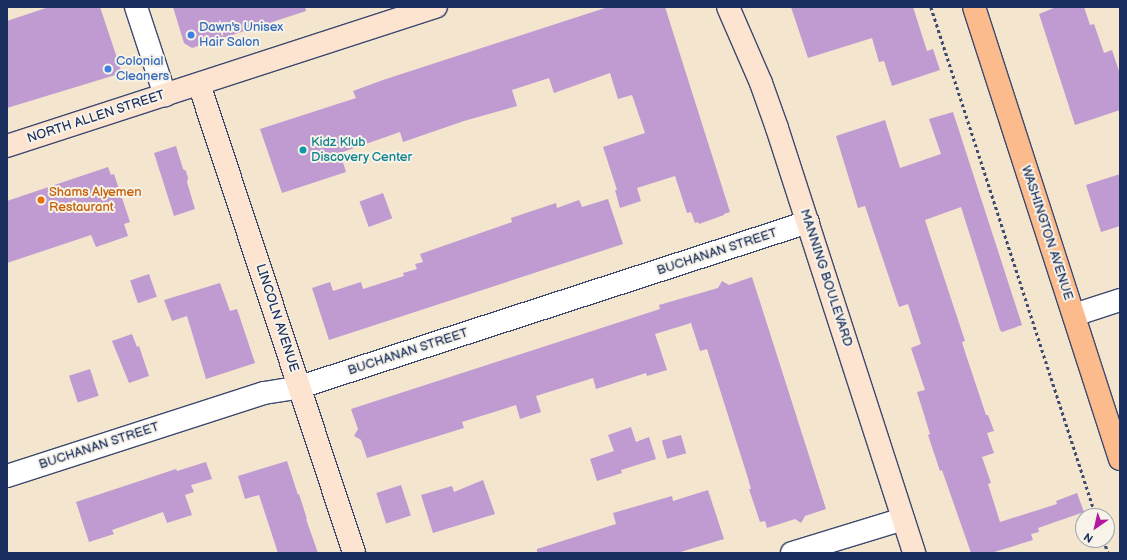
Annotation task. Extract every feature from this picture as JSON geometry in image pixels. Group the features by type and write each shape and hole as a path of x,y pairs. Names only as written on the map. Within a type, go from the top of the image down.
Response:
{"main road":[{"name":"WASHINGTON AVENUE","path":"974,7 1120,459"}],"street":[{"path":"136,7 165,95"},
{"name":"NORTH ALLEN STREET","path":"7,146 199,84 404,12 436,7"},
{"name":"MANNING BOULEVARD","path":"728,7 761,83 808,222 914,553"},
{"name":"LINCOLN AVENUE","path":"199,84 354,553"},
{"name":"BUCHANAN STREET","path":"7,476 264,393 300,387 808,222"},
{"path":"1074,315 1120,300"},
{"path":"792,553 903,519"}],"path":[{"path":"931,7 1093,508"}],"building":[{"path":"49,7 100,7 122,73 7,108 7,21"},
{"path":"173,7 305,7 306,11 192,48 184,43"},
{"path":"608,7 665,7 730,212 699,224 698,222 695,223 691,212 687,213 675,176 637,188 641,201 620,208 615,190 617,190 603,147 645,133 632,95 618,99 610,73 554,93 549,78 512,90 517,106 464,121 403,142 400,132 340,153 346,172 282,193 260,129 356,98 353,91 383,80"},
{"path":"791,7 913,7 927,51 933,49 940,70 892,86 884,61 879,62 872,38 808,58"},
{"path":"1056,7 1084,7 1090,25 1094,24 1104,53 1112,50 1120,74 1120,110 1075,125 1039,14"},
{"path":"953,112 1022,325 1002,332 1000,330 961,207 925,220 965,341 962,342 965,352 986,415 988,415 994,431 987,433 994,453 982,457 991,483 988,484 1000,522 1057,504 1056,501 1077,493 1083,508 1075,508 1075,515 1038,528 1039,532 1031,534 1033,540 991,553 971,553 942,470 940,471 928,435 930,434 917,392 925,390 911,348 921,344 908,304 899,307 865,206 858,208 836,136 885,120 900,168 941,154 929,119"},
{"path":"176,146 183,169 186,171 188,178 187,182 195,209 174,216 154,153"},
{"path":"108,167 111,175 114,174 130,222 124,224 128,236 96,247 91,235 7,263 7,201"},
{"path":"1120,174 1120,226 1101,232 1086,185"},
{"path":"383,193 392,218 369,227 360,202"},
{"path":"608,199 623,244 329,340 312,288 330,282 333,291 361,282 363,289 404,276 403,273 417,269 415,264 423,262 420,254 512,222 511,218 556,203 557,208 579,200 582,207"},
{"path":"149,274 157,297 138,303 130,281"},
{"path":"752,277 826,509 805,516 801,523 795,519 767,528 765,521 760,522 749,489 751,489 747,475 707,349 700,351 691,323 655,334 667,370 647,376 646,373 596,389 593,378 536,396 541,412 520,419 516,405 462,422 464,428 367,458 361,440 354,436 358,429 351,409 660,309 659,305 718,288 722,281 729,285"},
{"path":"220,283 230,311 237,309 255,363 206,379 187,316 172,321 164,300"},
{"path":"132,334 137,347 139,346 149,376 129,383 112,341"},
{"path":"90,369 99,396 78,402 69,376"},
{"path":"631,427 636,442 649,437 656,459 621,470 622,473 597,481 590,459 614,451 608,435"},
{"path":"681,435 686,453 667,459 662,441"},
{"path":"287,461 318,553 278,553 259,495 245,499 238,476"},
{"path":"206,462 212,479 191,485 194,492 185,495 192,515 167,523 163,512 112,530 114,534 89,542 76,502 176,469 177,471"},
{"path":"483,480 495,514 433,533 421,495 452,486 454,492"},
{"path":"401,485 411,515 386,523 376,493"},
{"path":"708,490 724,539 677,553 537,553 537,549 616,524 613,513 672,496 673,501"}],"place":[{"name":"Dawn's Unisex Hair Salon","path":"191,35"},
{"name":"Colonial Cleaners","path":"108,69"},
{"name":"Kidz Klub Discovery Center","path":"303,150"},
{"name":"Shams Alyemen Restaurant","path":"41,200"}]}
